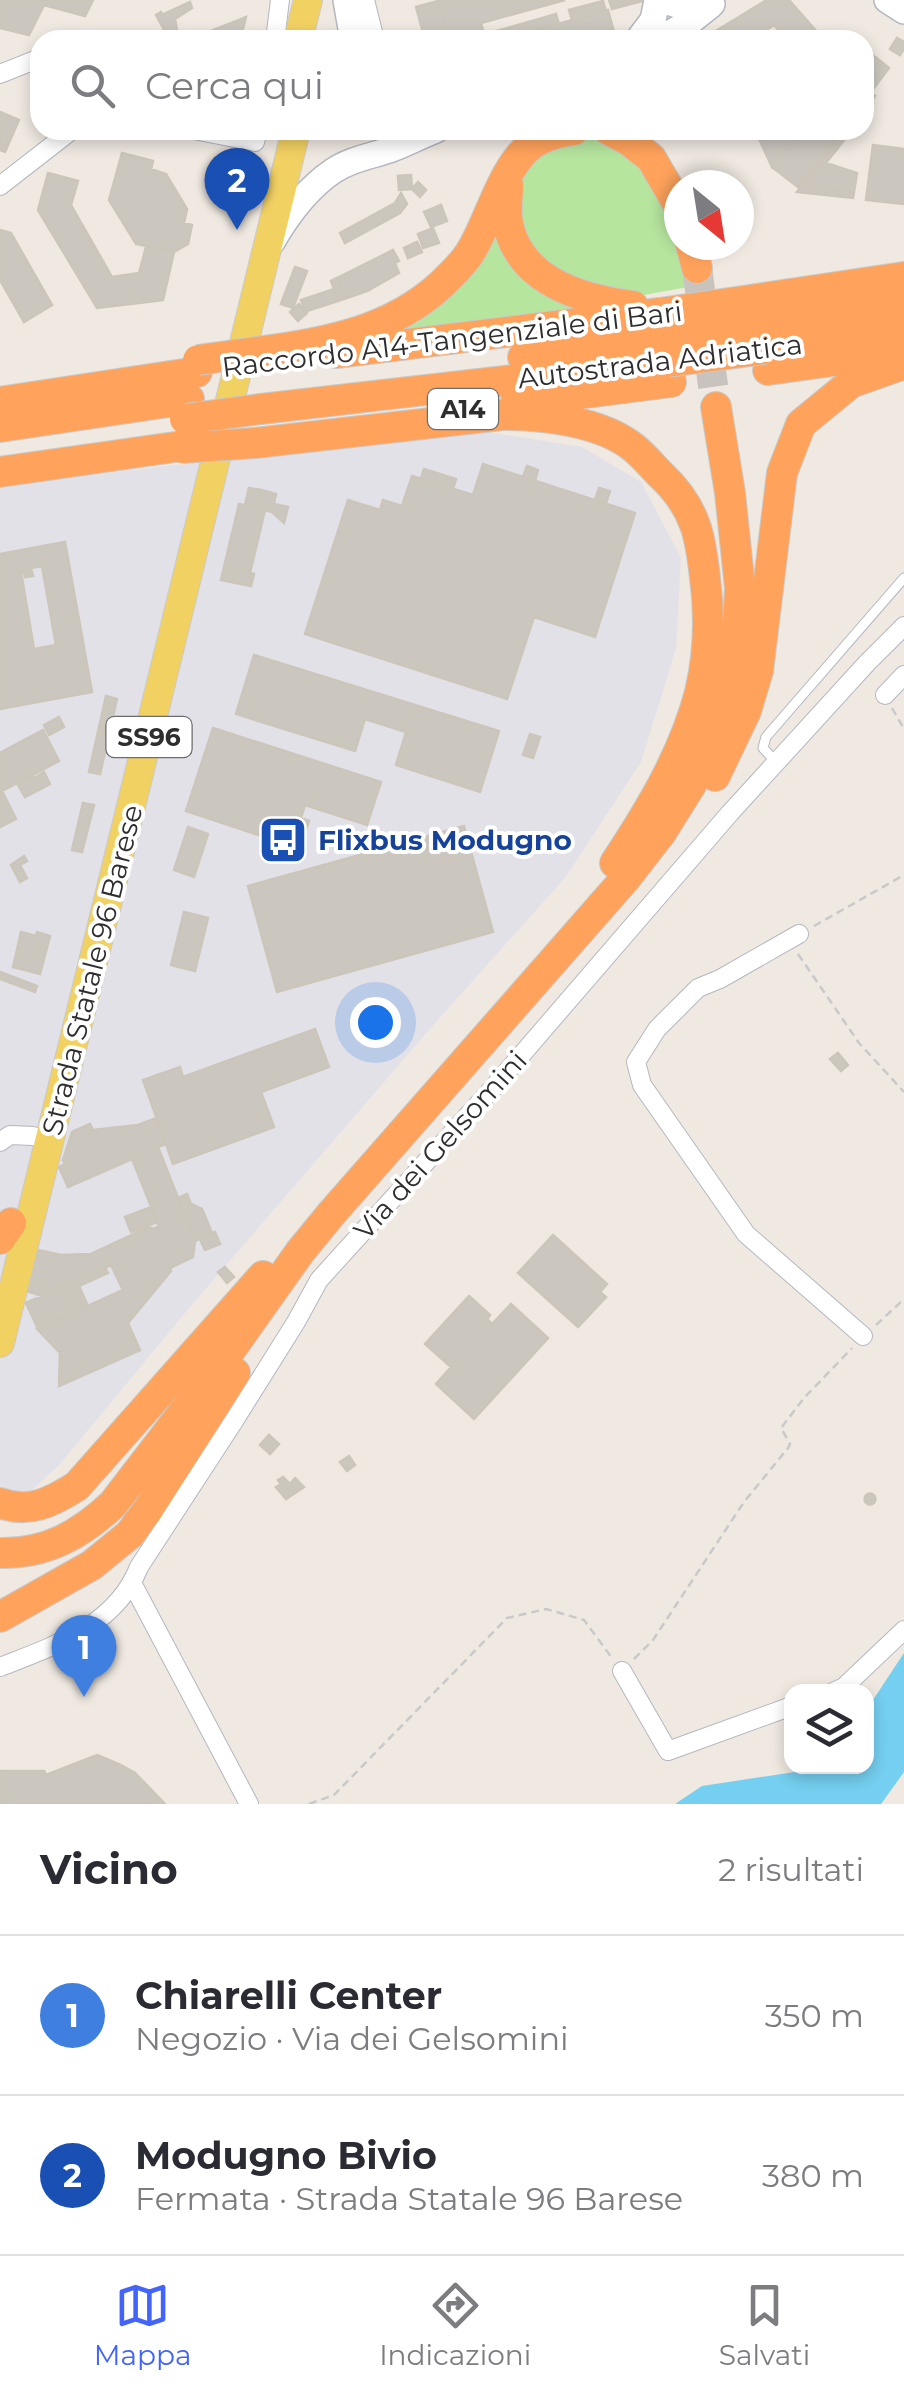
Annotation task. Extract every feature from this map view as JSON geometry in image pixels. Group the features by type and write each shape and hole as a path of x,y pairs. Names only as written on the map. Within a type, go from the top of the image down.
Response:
{"highway":[{"path":"262,398 342,338 410,309 450,276 470,253 508,176 532,145 542,140"},
{"path":"628,140 651,158 664,180"},
{"path":"508,176 507,218 516,248 537,274 575,295 644,308 663,342"},
{"name":"Raccordo A14-Tangenziale di Bari","path":"763,336 904,276"},
{"name":"Autostrada Adriatica","path":"763,336 904,307"},
{"name":"Autostrada Adriatica","path":"0,427 262,398 663,342 904,330"},
{"name":"Raccordo A14-Tangenziale di Bari","path":"0,402 34,396 189,407 663,342 763,336 904,352"},
{"path":"0,1554 58,1544 91,1524 113,1504 332,1213 640,861 693,808 717,773 746,712 758,670 782,473 801,424 851,383 904,364"},
{"path":"262,398 567,420 632,446 679,492 696,525 709,606 699,695 667,777 568,944"},
{"name":"Raccordo A14-Tangenziale di Bari","path":"0,472 122,453 189,407"},
{"name":"Autostrada Adriatica","path":"0,446 189,407"},
{"path":"640,861 678,808 708,750 736,660 740,588 716,407"},
{"path":"0,1503 30,1508 59,1498 77,1486 264,1274 332,1213"},
{"path":"0,1616 92,1566 130,1534 275,1308 300,1252"}],"main road":[{"path":"300,30 308,0"},
{"path":"319,30 326,0"},
{"path":"346,0 351,30"},
{"path":"646,30 660,0 690,8 715,3"},
{"path":"887,0 904,10"},
{"path":"675,30 715,3"},
{"name":"Strada Statale 96 Barese","path":"0,1268 5,1231 33,1136 275,140"},
{"name":"Strada Statale 96 Barese","path":"0,1343 294,140"},
{"path":"267,251 282,224 334,170 410,140"}],"street":[{"path":"276,30 280,0"},
{"path":"365,0 372,30"},
{"path":"0,74 30,62"},
{"path":"0,186 59,140"},
{"name":"Via dei Gelsomini","path":"0,1667 70,1638 98,1621 118,1602 319,1280 492,1089 776,762 904,626"},
{"path":"885,695 904,675"},
{"path":"800,934 698,988 658,1029 636,1062 642,1085 746,1234 864,1336"},
{"path":"0,1142 10,1135 33,1136"},
{"path":"132,1583 249,1804"},
{"path":"848,1684 904,1630"},
{"path":"622,1671 668,1751 784,1709"}],"lane":[{"path":"776,762 763,748 766,737 904,578"}],"path":[{"path":"904,876 800,934 796,949 858,1043 904,1092"},
{"path":"309,1804 334,1795 507,1618 546,1609 584,1620 622,1671 653,1640 744,1502 788,1448 790,1444 781,1428 804,1398 904,1299"}],"shaded area":[{"path":"474,430 582,447 641,482 681,558 676,649 641,762 565,878 190,1307 59,1465 0,1519 0,489 30,482"}],"green space":[{"path":"569,140 598,140 624,152 662,196 664,260 684,260 688,287 633,297 603,296 531,257 514,182 524,164"},
{"path":"496,234 517,269 573,304 573,310 384,333"}],"water":[{"path":"904,1653 904,1772 881,1804 675,1804 702,1786 784,1774 874,1774 874,1698"}],"building":[{"path":"0,0 93,0 85,16 44,5 29,35 0,28"},
{"path":"565,0 481,23 483,30 446,30 438,1"},
{"path":"609,0 646,0 612,9"},
{"path":"767,0 789,0 815,30 778,30 774,25 766,30 718,30"},
{"path":"438,1 446,30 422,30 416,7"},
{"path":"603,1 606,11 572,20 569,10"},
{"path":"190,2 192,8 175,19 177,30 164,30 156,15"},
{"path":"608,10 613,30 536,30"},
{"path":"556,14 559,24 536,30 500,30"},
{"path":"246,17 243,30 214,30"},
{"path":"897,38 904,42 900,55 890,49"},
{"path":"874,56 889,68 874,88"},
{"path":"0,112 19,120 5,152 0,150"},
{"path":"760,140 792,140 772,167"},
{"path":"792,140 833,140 798,187 772,167"},
{"path":"836,140 844,140 807,187 854,192 853,198 797,192"},
{"path":"873,145 904,149 904,204 866,200"},
{"path":"122,153 153,161 151,169 166,174 187,209 184,223 192,225 188,244 174,252 136,244 109,200"},
{"path":"826,163 857,173 854,192 807,187"},
{"path":"48,173 78,181 71,205 112,277 139,273 146,247 174,252 163,300 97,308 38,210"},
{"path":"411,175 412,189 399,190 398,176"},
{"path":"418,182 426,190 420,197 412,189"},
{"path":"401,193 407,204 400,213 345,243 340,233 395,203"},
{"path":"441,205 447,221 431,227 424,212"},
{"path":"433,228 439,243 423,248 418,234"},
{"path":"0,230 11,233 52,305 24,322 0,280"},
{"path":"417,242 422,252 408,258 404,248"},
{"path":"393,250 399,261 395,263 399,273 347,298 337,278"},
{"path":"295,267 307,271 293,308 281,304"},
{"path":"337,278 347,298 338,301 331,281"},
{"path":"334,289 338,301 307,311 303,305 301,300"},
{"path":"299,304 307,313 298,321 290,312"},
{"path":"483,464 635,513 595,637 534,617 507,699 305,634 348,500 380,510 383,500 402,506 412,476 473,495"},
{"path":"527,466 538,470 535,481 523,477"},
{"path":"424,469 456,479 453,489 421,478"},
{"path":"249,488 261,490 257,508 245,505"},
{"path":"599,488 610,491 606,503 595,500"},
{"path":"261,490 276,494 272,512 265,510 250,573 224,567 239,504 257,508"},
{"path":"274,504 288,507 284,523 272,512"},
{"path":"65,542 92,692 0,709 0,554","holes":["42,566 56,645 34,649 21,572 25,577 33,576 31,568"]},
{"path":"224,567 254,574 251,586 221,580"},
{"path":"254,655 499,731 480,792 396,765 406,732 365,719 355,751 236,714"},
{"path":"106,696 117,699 100,774 89,772"},
{"path":"59,717 64,727 49,735 44,725"},
{"path":"213,728 381,782 367,825 305,805 292,846 186,811"},
{"path":"43,730 59,761 2,791 16,819 0,827 0,753"},
{"path":"530,734 540,737 533,758 523,755"},
{"path":"44,772 50,784 25,797 17,783"},
{"path":"83,803 94,805 82,852 72,850"},
{"path":"301,818 309,821 304,835 297,832"},
{"path":"464,826 493,932 277,992 248,886"},
{"path":"188,827 208,834 194,877 174,870"},
{"path":"24,856 27,861 20,865 27,878 20,882 11,865"},
{"path":"184,912 208,918 195,971 171,965"},
{"path":"21,932 50,936 40,974 13,967"},
{"path":"0,972 37,986 35,992 0,979"},
{"path":"315,1029 329,1067 261,1092 274,1127 173,1164 143,1080 180,1067 183,1077"},
{"path":"838,1053 848,1065 841,1071 830,1059"},
{"path":"156,1118 166,1144 158,1147 195,1241 193,1257 170,1268 128,1323 140,1350 59,1386 60,1353 37,1329 123,1290 111,1265 42,1296 26,1291 38,1250 61,1255 91,1254 159,1226 132,1159 68,1187 59,1167 65,1164 72,1132 90,1124 93,1130 138,1125"},
{"path":"187,1194 191,1204 202,1209 212,1233 195,1241 178,1198"},
{"path":"151,1207 157,1222 131,1232 125,1217"},
{"path":"215,1232 220,1244 205,1250 200,1239"},
{"path":"553,1235 607,1284 600,1292 606,1297 578,1327 518,1273"},
{"path":"105,1267 108,1273 79,1286 88,1306 83,1308 71,1283"},
{"path":"225,1267 234,1277 227,1283 218,1272"},
{"path":"71,1283 83,1308 38,1329 26,1303"},
{"path":"469,1296 490,1315 487,1319 492,1324 511,1304 548,1338 474,1419 436,1384 451,1367 425,1344"},
{"path":"269,1435 279,1444 270,1454 260,1445"},
{"path":"349,1456 355,1465 347,1471 340,1462"},
{"path":"283,1477 290,1484 295,1478 304,1487 286,1499 276,1487"},
{"path":"870,1493 876,1499 870,1505 864,1499"},
{"path":"97,1755 135,1773 165,1804 0,1804 0,1771 44,1771 46,1775"}],"tunnel":[{"path":"697,268 716,407"}],"place":[{"name":"Modugno Bivio","path":"237,230"},
{"name":"Flixbus Modugno","path":"283,840"},
{"name":"Chiarelli Center","path":"84,1697"}]}
